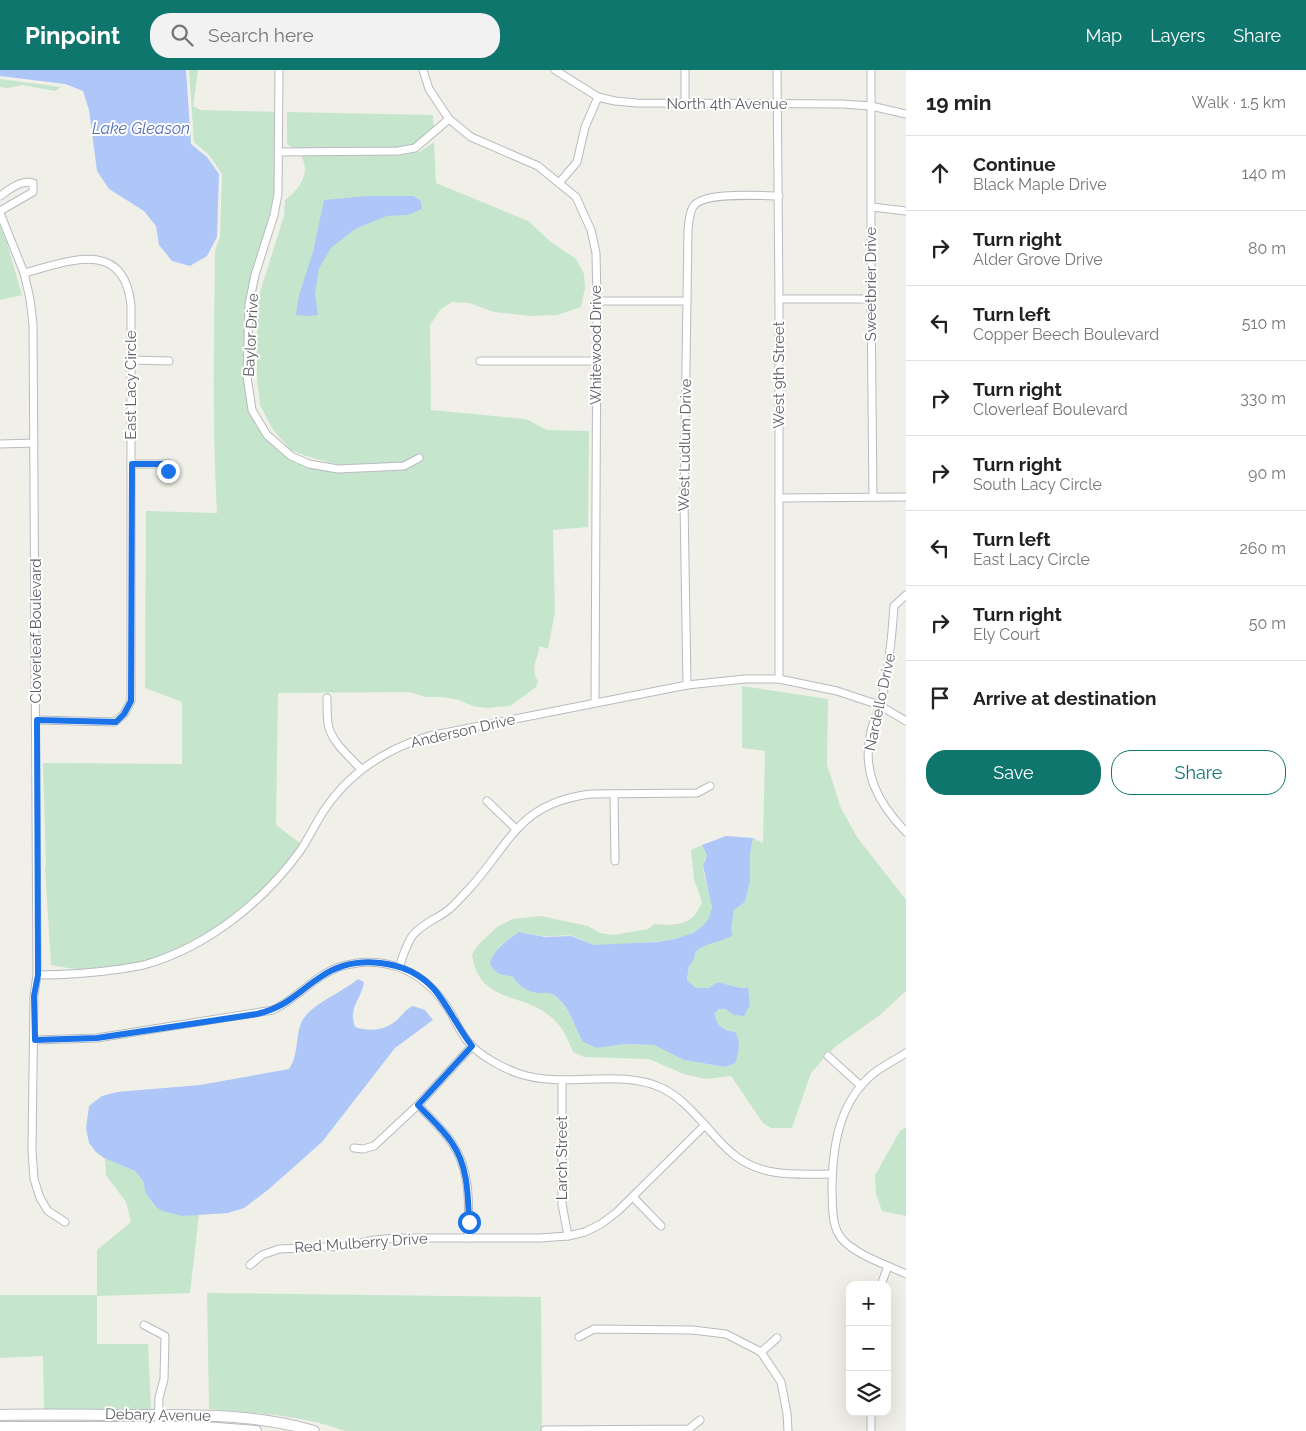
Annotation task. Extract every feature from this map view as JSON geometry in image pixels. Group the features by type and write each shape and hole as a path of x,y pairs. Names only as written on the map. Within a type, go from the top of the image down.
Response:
{"main road":[{"name":"Debary Avenue","path":"0,1415 204,1415 252,1418 314,1431"},
{"name":"Debary Avenue","path":"0,1427 159,1429 204,1426 256,1431"}],"street":[{"name":"Baylor Drive","path":"279,70 278,194 274,215 255,275 249,304 247,376 252,410 267,435 291,456 309,464 338,469 404,466 419,458"},
{"name":"Whitewood Drive","path":"423,70 430,88 449,119 471,137 538,166 560,183 576,197 591,230 596,252 597,301 595,703"},
{"name":"North 4th Avenue","path":"556,70 598,97 615,102 637,104 871,106 906,114"},
{"path":"684,70 685,104"},
{"name":"West 9th Street","path":"777,70 780,498 779,679"},
{"name":"Sweetbrier Drive","path":"872,70 871,299 873,497"},
{"path":"560,183 577,162 585,127 598,97"},
{"path":"279,152 398,151 415,148 449,119"},
{"path":"0,196 19,184 33,183 32,192 0,212"},
{"name":"West Ludlum Drive","path":"687,685 684,502 688,230 693,206 698,201 711,196 779,196"},
{"path":"872,207 906,211"},
{"name":"Cloverleaf Boulevard","path":"0,212 24,273 33,324 38,975 34,996 35,1040 32,1150 34,1179 40,1198 48,1212 65,1222"},
{"name":"East Lacy Circle","path":"24,273 77,258 102,260 117,267 127,283 132,305 131,701 124,714 116,722 37,720"},
{"path":"779,299 871,299"},
{"path":"597,301 687,301"},
{"path":"132,360 169,361"},
{"path":"480,361 596,361"},
{"path":"0,444 34,443"},
{"path":"132,464 169,464 168,471"},
{"path":"780,498 906,497"},
{"name":"Nardello Drive","path":"905,595 894,606 892,648 869,746 871,779 882,803 906,832"},
{"name":"Anderson Drive","path":"38,975 70,975 146,964 176,953 223,927 270,887 300,850 340,788 360,769 390,751 428,736 687,685 736,679 779,679 837,691 879,705 906,721"},
{"path":"327,698 328,725 332,735 360,769"},
{"path":"399,967 412,936 447,910 470,888 516,829 535,813 564,799 591,794 696,793 710,786"},
{"path":"614,795 615,861"},
{"path":"487,801 516,829"},
{"path":"35,1040 97,1038 257,1014 282,1006 321,976 339,968 367,962 399,967 419,977 433,988 447,1005 461,1033 472,1046 504,1068 532,1077 562,1080 626,1079 644,1082 663,1089 683,1102 736,1157 756,1168 782,1174 832,1174"},
{"path":"354,1148 363,1149 374,1146 418,1105 472,1046"},
{"path":"906,1053 873,1074 861,1086 842,1116 834,1148 832,1174 833,1218 842,1239 853,1249 906,1274"},
{"path":"828,1056 861,1086"},
{"name":"Larch Street","path":"562,1080 562,1204 568,1236"},
{"path":"418,1105 451,1141 464,1166 468,1198 468,1238"},
{"name":"Red Mulberry Drive","path":"250,1265 262,1255 278,1249 339,1247 396,1238 539,1238 568,1236 584,1232 601,1224 617,1212 705,1125"},
{"path":"633,1197 661,1226"},
{"path":"882,1281 888,1266"},
{"path":"144,1325 165,1336 164,1379 160,1398 159,1429"},
{"path":"579,1337 594,1329 692,1330 726,1334 761,1352 782,1382 788,1431"},
{"path":"761,1352 777,1338"},
{"path":"871,1416 871,1431"},
{"path":"545,1430 689,1429 700,1420"}],"green space":[{"path":"189,70 198,70 193,106 201,110 280,112 278,214 253,291 250,320 250,379 254,406 267,434 287,456 315,467 338,473 405,470 423,459 420,453 404,463 339,465 291,450 273,430 260,405 257,379 257,320 260,292 284,216 285,200 299,186 304,174 304,162 301,156 398,155 420,152 434,142 436,183 528,221 551,242 576,259 584,274 585,288 581,307 557,315 530,316 494,312 469,303 452,302 440,310 430,325 431,410 526,419 547,430 589,431 588,527 553,530 555,612 548,649 539,646 534,667 538,681 536,687 510,706 486,708 473,706 459,700 425,697 410,692 278,693 276,825 300,843 287,862 253,898 233,915 189,943 167,954 145,961 85,970 51,965 45,867 43,763 182,764 182,702 145,688 146,511 217,513 214,414 215,250 220,237 222,174 209,155 194,142"},
{"path":"0,79 61,87 55,91 22,85 8,88 0,87"},
{"path":"287,112 433,115 434,133 418,145 398,147 293,148 287,144"},
{"path":"0,225 22,295 0,300"},
{"path":"742,686 828,699 827,765 841,808 857,837 906,900 906,991 880,1015 830,1052 828,1051 811,1073 792,1128 771,1128 763,1123 731,1076 706,1079 684,1074 649,1059 584,1057 573,1052 564,1033 551,1017 527,1003 503,995 483,982 476,970 472,954 479,944 497,927 513,919 541,916 588,926 600,933 613,935 648,929 654,924 670,925 683,923 694,916 702,902 694,879 691,850 702,845 707,855 703,870 712,902 712,910 704,926 696,931 677,938 615,946 594,945 573,936 543,936 519,932 503,943 498,949 516,981 529,990 549,992 562,1003 583,1042 597,1048 625,1044 654,1045 684,1060 725,1067 735,1032 721,1027 715,1013 719,1009 725,1009 734,1015 748,987 741,988 717,982 710,988 696,988 687,980 689,966 694,960 694,952 702,945 733,935 731,930 734,910 745,902 750,882 750,854 753,838 763,843 765,751 742,748"},
{"path":"906,1127 906,1216 882,1211 876,1194 875,1175 900,1131"},
{"path":"105,1158 135,1171 143,1181 146,1194 154,1206 182,1216 199,1214 190,1293 97,1296 97,1344 148,1344 151,1409 44,1409 43,1356 0,1358 0,1295 97,1295 97,1250 131,1222 126,1202 106,1175"},
{"path":"207,1293 541,1297 542,1431 345,1431 295,1418 209,1409"}],"water":[{"name":"Lake Gleason","path":"0,70 186,70 191,144 207,157 219,174 217,237 207,256 190,266 172,261 159,245 156,226 144,211 109,189 97,171 89,110 83,91 65,84 0,76"},
{"path":"368,196 413,196 421,201 422,209 408,215 387,216 355,229 331,248 319,268 315,294 318,315 296,315 299,295 313,252 324,200"},
{"path":"726,836 753,838 750,854 750,882 745,902 734,910 731,930 733,935 704,946 695,952 694,960 689,966 687,980 696,988 709,988 717,982 741,988 748,987 750,1005 744,1016 734,1015 725,1009 719,1009 715,1013 721,1027 735,1032 737,1036 739,1048 735,1063 725,1067 684,1060 654,1045 625,1044 597,1048 583,1042 567,1010 552,994 536,993 528,990 521,986 512,976 498,973 492,967 490,963 498,949 519,932 545,937 571,936 594,945 656,942 675,939 693,933 703,926 709,918 712,907 703,866 707,855 702,845"},
{"path":"358,979 364,982 353,1014 355,1027 372,1030 389,1026 413,1006 425,1010 433,1020 395,1048 322,1142 269,1189 244,1208 228,1213 182,1216 162,1211 155,1206 146,1194 143,1181 135,1171 104,1158 89,1143 86,1128 89,1106 102,1096 117,1092 200,1085 289,1069 294,1058 300,1027 306,1015 312,1009"}],"route":[{"path":"168,471 169,464 132,464 131,701 124,714 116,722 37,720 38,975 34,996 35,1040 97,1038 257,1014 282,1006 321,976 339,968 367,962 399,967 419,977 433,988 447,1005 461,1033 472,1046 418,1105 451,1141 459,1153 464,1166 469,1222"}]}
